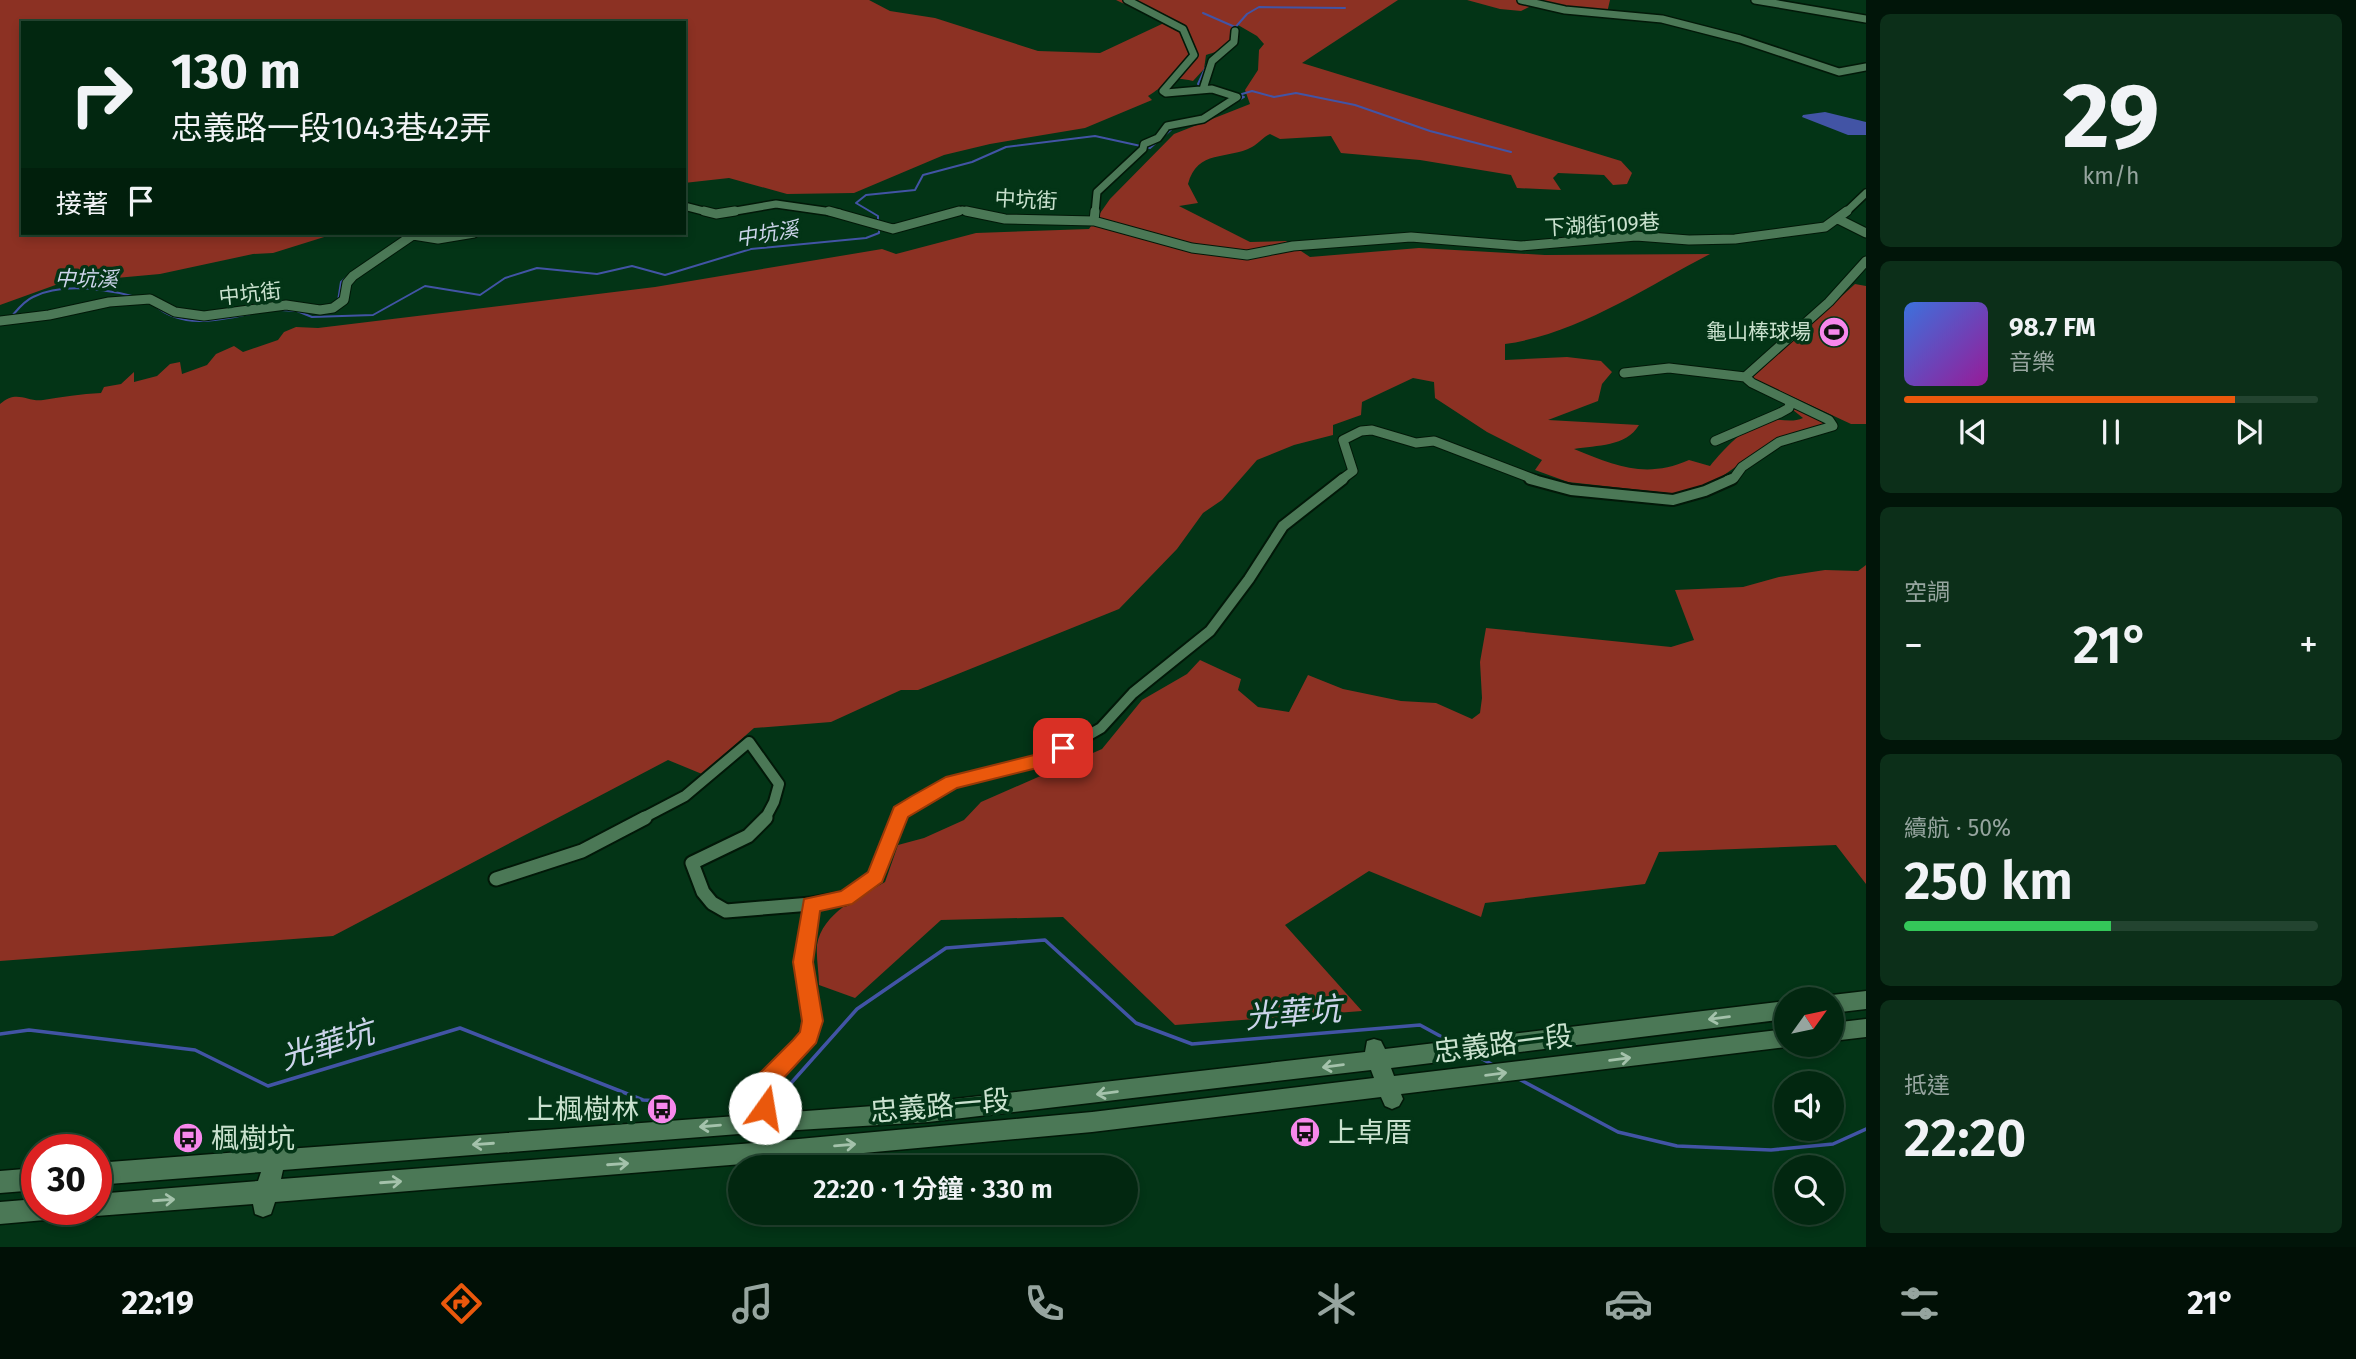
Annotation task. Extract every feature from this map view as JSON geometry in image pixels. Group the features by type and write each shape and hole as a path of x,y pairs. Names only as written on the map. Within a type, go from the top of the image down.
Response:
{"main road":[{"path":"1844,1003 1866,1000"},
{"name":"忠義路一段","path":"112,1172 277,1154 928,1112 1376,1054 1425,1054 1774,1012"},
{"path":"1844,1031 1866,1028"},
{"name":"忠義路一段","path":"809,1155 1092,1122 1390,1093 1440,1082 1774,1040"},
{"path":"1376,1054 1390,1093"},
{"path":"265,1199 277,1154"},
{"name":"忠義路一段","path":"112,1204 265,1199 728,1163"},
{"path":"0,1182 21,1180"},
{"path":"0,1213 21,1211"}],"street":[{"path":"1094,221 1097,192 1143,146 1158,138 1167,126 1203,119 1237,98 1228,92 1203,87 1163,91 1173,74 1183,69 1194,55 1183,29 1127,0"},
{"path":"1521,0 1565,10 1662,19 1741,39 1839,72 1866,68"},
{"path":"1755,0 1866,19"},
{"path":"1203,87 1212,60 1232,47 1235,31"},
{"name":"下湖街109巷","path":"1369,241 1436,237 1521,246 1636,236 1689,240 1735,239 1825,227 1838,219 1866,193"},
{"name":"中坑街","path":"686,207 716,215 776,204 841,213 893,229 962,210 1005,219 1094,221 1192,248 1247,255 1293,246 1369,241"},
{"path":"1838,219 1866,233"},
{"name":"中坑街","path":"0,321 99,303 146,300 195,316 286,305 323,310 344,300 347,283 354,276 413,235 438,239 462,235"},
{"path":"1745,377 1829,302 1866,261"},
{"path":"496,879 582,851 663,808 685,796 749,742 779,784 774,807 758,829 692,863 697,884 713,905 726,911 811,904 845,898 876,877 900,812 953,782 1047,759 1101,728 1133,693 1210,631 1283,526 1353,471 1343,440 1350,436 1372,430 1416,443 1434,441 1531,478 1571,489 1673,500 1705,491 1734,478 1742,467 1779,442 1833,426 1829,420 1745,377 1682,368 1648,367 1624,373"},
{"path":"1715,441 1780,413 1789,408 1790,402"},
{"path":"766,1155 768,1080 801,1047 809,1036 812,1021 803,962 811,904"}],"shaded area":[{"path":"0,0 869,0 890,11 935,18 1038,51 1100,53 1164,23 1116,0 1398,0 1302,63 1621,161 1632,173 1627,184 1613,185 1604,175 1558,173 1553,178 1561,190 1517,188 1511,175 1420,160 1341,153 1331,136 1280,139 1270,134 1243,151 1214,157 1198,165 1188,184 1198,203 1179,206 1250,242 1286,241 1310,257 1419,248 1545,255 1710,254 1585,320 1532,339 1505,344 1505,360 1567,357 1601,361 1612,372 1602,384 1598,401 1548,420 1639,425 1619,441 1574,449 1603,461 1631,468 1659,469 1689,460 1710,466 1741,434 1765,421 1803,418 1793,410 1800,408 1828,422 1821,429 1774,440 1714,482 1677,494 1568,482 1535,470 1542,460 1487,432 1435,398 1434,382 1413,378 1362,402 1361,415 1333,425 1333,435 1294,445 1257,460 1222,500 1203,513 1177,549 1119,609 918,690 901,690 831,722 754,728 702,774 668,760 333,936 0,961 0,404 12,397 43,400 101,393 104,387 121,384 134,372 134,382 157,376 170,364 180,362 182,374 207,365 216,354 234,346 243,352 278,340 284,332 296,327 318,328 655,287 882,249 896,254 976,233 1089,229 1110,199 1174,134 1250,104 1245,90 1258,70 1259,50 1264,44 1257,36 1238,25 1233,29 1225,47 1206,55 1204,69 1193,81 1172,80 1148,96 1152,100 1085,128 990,144 944,155 854,193 787,194 729,178 686,183 686,21 21,21 21,235 331,235 273,253 253,254 160,274 61,283 0,305"},
{"path":"1467,0 1610,0 1607,13 1539,2 1521,11 1500,9"},
{"name":"龜山棒球場","path":"1855,284 1866,286 1866,424 1851,424 1752,378"},
{"path":"1866,565 1866,884 1836,845 1659,852 1645,884 1485,903 1481,917 1369,871 1285,925 1362,1011 1175,1025 1063,917 941,920 855,998 819,985 817,945 820,934 834,915 844,907 885,882 898,845 924,838 964,820 981,802 1102,749 1142,700 1187,674 1200,660 1241,679 1238,690 1258,707 1289,712 1308,675 1343,689 1401,701 1436,703 1472,719 1480,713 1480,662 1486,628 1671,647 1694,640 1675,590 1743,587 1779,577 1825,570 1858,571"}],"water":[{"path":"1825,112 1866,122 1866,135 1848,135 1802,117"}],"waterway":[{"name":"中坑溪","path":"1233,30 1247,14 1259,7 1345,8"},
{"path":"1203,13 1235,27"},
{"name":"中坑溪","path":"1204,86 1198,84 1210,58 1216,54"},
{"name":"中坑溪","path":"1209,118 1244,97 1224,90"},
{"path":"1242,94 1252,91 1274,97 1296,93 1355,105 1430,131 1511,152"},
{"name":"中坑溪","path":"878,222 878,216 856,203 866,195 915,190 923,175 972,162 1006,147 1095,136 1150,148 1173,128"},
{"name":"中坑溪","path":"281,310 297,311 312,317 373,315 425,286 480,295 505,278 537,268 597,274 632,266 665,275 751,249 866,238 879,233 879,229"},
{"path":"338,301 341,282 347,277"},
{"name":"中坑溪","path":"12,316 30,299 56,290 108,291 132,296"},
{"name":"中坑溪","path":"154,305 176,318 188,320 213,321 250,314"},
{"name":"光華坑","path":"784,1091 857,1009 946,948 1045,940 1136,1023 1192,1044 1420,1025 1453,1043"},
{"name":"光華坑","path":"0,1034 29,1030 195,1050 268,1086 460,1028 643,1100 661,1101"},
{"name":"光華坑","path":"1477,1056 1493,1065"},
{"name":"光華坑","path":"1517,1078 1618,1132 1677,1146 1771,1150 1833,1144 1866,1129"}],"place":[{"name":"龜山棒球場","path":"1834,332"},
{"name":"上楓樹林","path":"662,1109"},
{"name":"上卓厝","path":"1305,1132"},
{"name":"楓樹坑","path":"188,1138"}],"route":[{"path":"765,1108 768,1080 809,1036 812,1021 803,962 811,904 845,898 876,877 900,812 953,782 1047,759 1063,748"}]}
